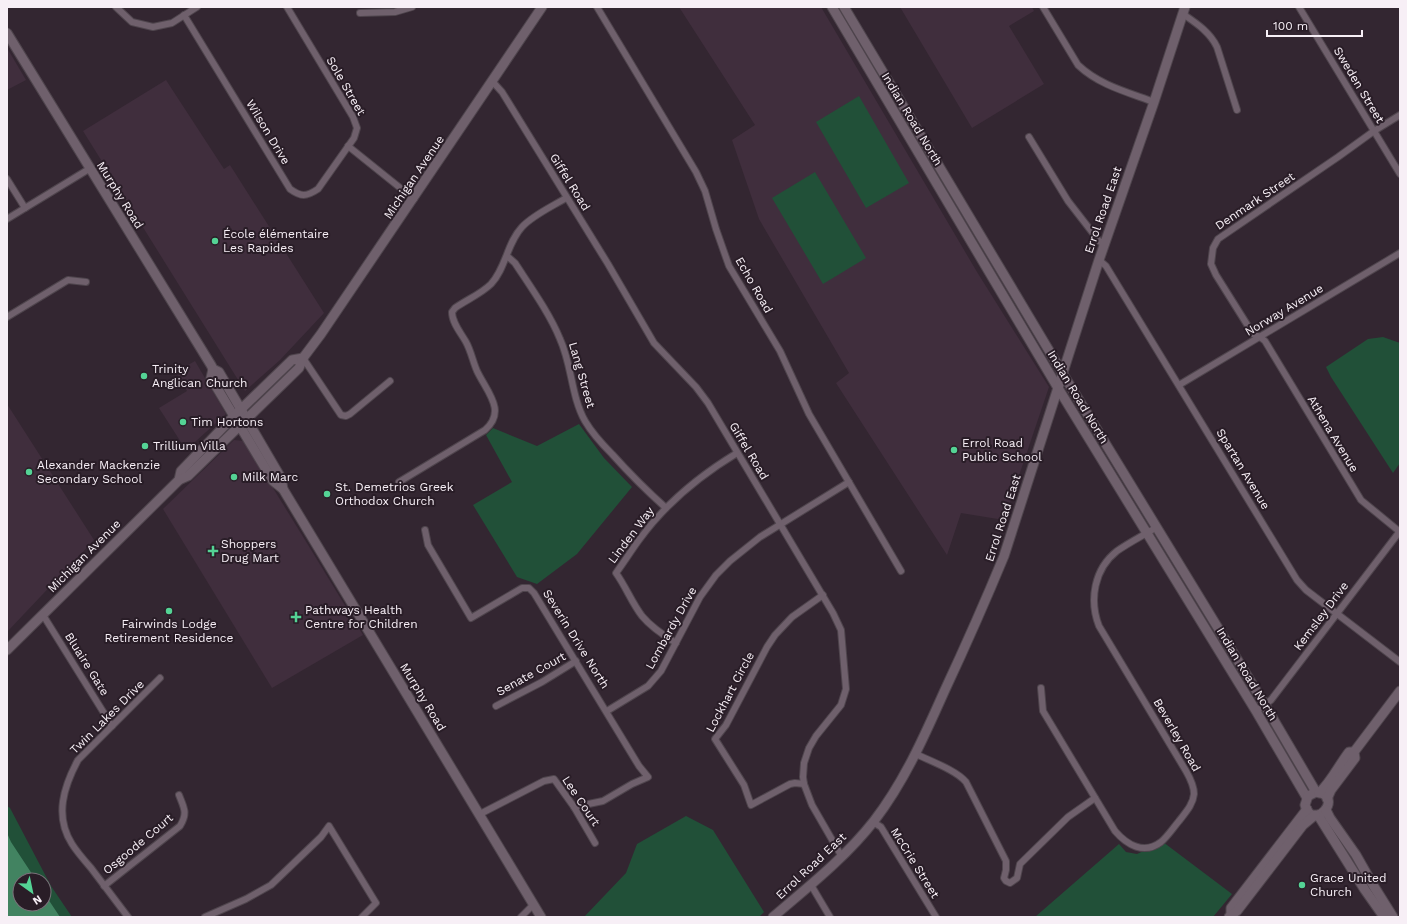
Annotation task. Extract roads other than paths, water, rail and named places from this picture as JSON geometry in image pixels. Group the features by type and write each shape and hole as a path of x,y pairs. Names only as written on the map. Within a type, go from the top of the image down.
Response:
{"main road":[{"name":"Michigan Avenue","path":"7,650 179,480 188,476 299,368 303,358 414,199 542,7"},
{"name":"Indian Road North","path":"832,7 1058,388 1256,710 1307,798"},
{"name":"Indian Road North","path":"844,7 1063,374 1318,792 1324,795 1327,799"},
{"name":"Errol Road East","path":"773,917 842,857 873,822 895,791 916,754 987,598 1004,556 1104,244 1184,11"},
{"name":"Murphy Road","path":"7,33 213,369 219,372 281,478 283,489"},
{"name":"Michigan Avenue","path":"179,480 181,471 241,409 292,360 303,358"},
{"name":"Murphy Road","path":"213,369 211,378 273,481 283,489 541,917"},
{"path":"1384,917 1316,815 1312,814 1307,809 1306,802 1307,798 1312,794 1325,787 1349,752 1354,752 1400,691"},
{"path":"1230,916 1237,911 1303,825 1316,815 1323,814 1328,804 1327,799 1331,790 1355,758 1354,752"},
{"path":"1230,916 1231,908 1307,809"},
{"path":"1326,810 1356,855 1393,917"}],"street":[{"path":"116,7 132,22 153,26 172,23 197,7"},
{"name":"Sole Street","path":"287,7 353,117 357,128 348,146"},
{"path":"360,13 395,12 412,7"},
{"name":"Echo Road","path":"596,7 696,172 705,191 729,266 780,351 809,414 901,571"},
{"path":"1043,7 1078,65 1085,73 1103,84 1154,102"},
{"name":"Sweden Street","path":"1299,7 1400,174"},
{"path":"1184,11 1212,38 1217,47 1237,110"},
{"name":"Wilson Drive","path":"184,15 290,189 297,194 303,195 312,193 318,189 348,146"},
{"name":"Giffel Road","path":"492,81 502,92 608,264 654,343 696,387 708,403 833,612 841,630 846,689 841,705 816,736 809,748 804,763 803,777 812,805 842,857"},
{"name":"Denmark Street","path":"1260,337 1253,334 1216,275 1211,264 1212,248 1218,239 1230,230 1374,131 1400,115"},
{"path":"1029,137 1068,201 1099,241 1104,244"},
{"path":"348,146 414,199"},
{"path":"7,219 90,169"},
{"path":"7,179 25,208"},
{"path":"399,482 485,430 490,426 495,418 494,404 477,370 467,344 454,322 452,312 455,308 484,290 491,283 507,256 515,237 523,226 566,198"},
{"name":"Norway Avenue","path":"1179,385 1400,253"},
{"name":"Lang Street","path":"507,256 515,263 551,320 560,339 578,404 588,426 632,476 666,508"},
{"name":"Spartan Avenue","path":"1099,260 1106,266 1297,580 1306,590 1400,662"},
{"path":"7,317 68,280 86,282"},
{"name":"Athena Avenue","path":"1260,337 1265,341 1361,500 1400,531"},
{"path":"303,358 341,415 346,416 350,414 390,382"},
{"name":"Linden Way","path":"676,643 659,633 641,615 616,573 638,541 666,508 699,479 737,453"},
{"name":"Lombardy Drive","path":"607,711 653,682 660,672 700,597 719,572 744,548 849,482"},
{"name":"Beverley Road","path":"1040,688 1043,711 1116,831 1124,840 1134,846 1144,847 1155,845 1164,839 1189,808 1194,795 1192,784 1186,771 1102,633 1094,612 1093,600 1095,588 1105,564 1117,551 1157,528"},
{"name":"Severin Drive North","path":"425,530 428,545 470,618 518,590 529,588 538,597 639,766 648,777 632,784 603,801 574,808"},
{"name":"Kemsley Drive","path":"1256,710 1271,700 1400,531"},
{"name":"Lockhart Circle","path":"804,784 795,782 790,784 751,806 744,785 715,739 726,725 767,647 775,635 792,617 823,595"},
{"name":"Bluaire Gate","path":"43,615 112,726"},
{"name":"Senate Court","path":"496,706 542,682 576,661"},
{"name":"Twin Lakes Drive","path":"128,917 71,843 63,825 61,807 66,783 78,760 160,678"},
{"path":"916,754 964,778 1006,861 1004,878 1010,883 1016,878 1020,864 1068,817 1095,798"},
{"name":"Lee Court","path":"480,814 544,781 554,779 595,843"},
{"name":"Osgoode Court","path":"104,886 180,826 185,818 185,811 179,795"},
{"name":"McCrie Street","path":"873,822 881,828 936,917"},
{"path":"205,917 246,900 271,885 321,837 329,826 376,903 362,917"},
{"path":"811,885 830,917"},
{"path":"521,917 534,904"}],"place":[{"name":"École élémentaire Les Rapides","path":"215,241"},
{"name":"Trinity Anglican Church","path":"144,376"},
{"name":"Tim Hortons","path":"183,422"},
{"name":"Trillium Villa","path":"145,446"},
{"name":"Errol Road Public School","path":"954,450"},
{"name":"Alexander Mackenzie Secondary School","path":"29,472"},
{"name":"Milk Marc","path":"234,477"},
{"name":"St. Demetrios Greek Orthodox Church","path":"327,494"},
{"name":"Shoppers Drug Mart","path":"213,551"},
{"name":"Fairwinds Lodge Retirement Residence","path":"169,611"},
{"name":"Pathways Health Centre for Children","path":"296,617"},
{"name":"Grace United Church","path":"1302,885"}]}
